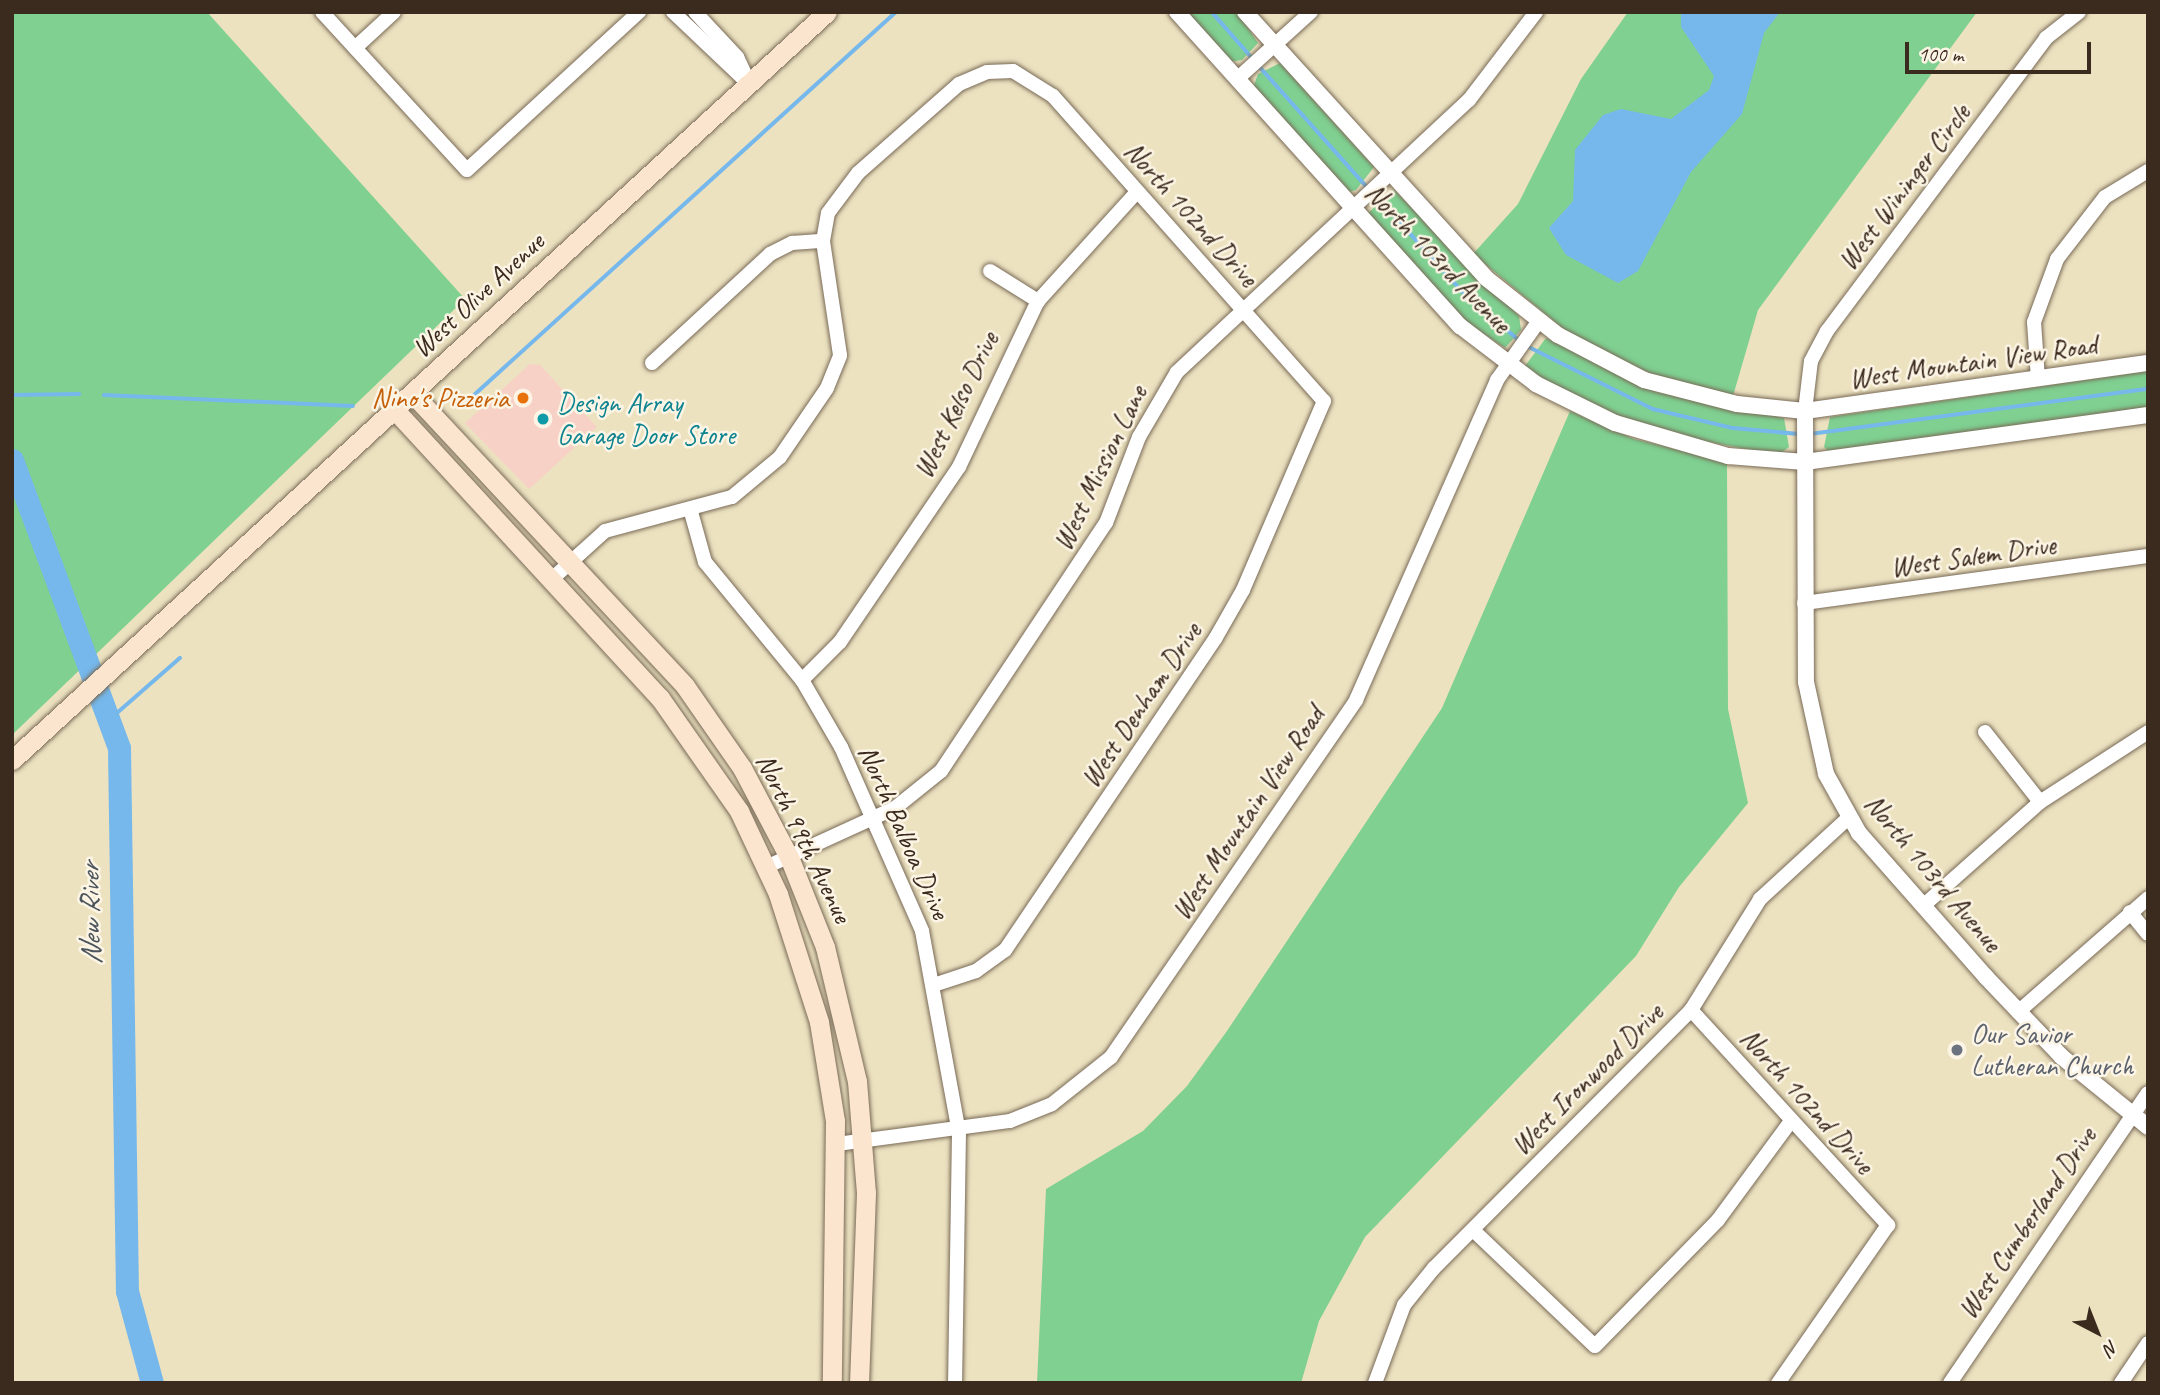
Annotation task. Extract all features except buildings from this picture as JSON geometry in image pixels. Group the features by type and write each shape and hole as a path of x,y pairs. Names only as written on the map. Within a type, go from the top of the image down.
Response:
{"main road":[{"name":"West Olive Avenue","path":"12,760 827,12"},
{"name":"North 99th Avenue","path":"412,393 572,561 685,686 742,768 789,857 846,1020 864,1142 859,1383"},
{"name":"North 99th Avenue","path":"394,409 553,578 695,744 766,867 814,1003 837,1144 832,1383"}],"street":[{"path":"322,12 467,170 639,12"},
{"path":"355,48 394,12"},
{"path":"673,12 749,84"},
{"path":"695,12 737,57 749,84"},
{"name":"North 103rd Avenue","path":"1177,12 1440,306 1506,364 1559,397 1646,435 1728,456 1805,462"},
{"name":"North 103rd Avenue","path":"1245,12 1476,269 1538,322 1653,383 1737,404 1805,411 1804,603 1812,728 1848,818 2018,1012 2130,1114 2148,1127"},
{"path":"1237,79 1311,12"},
{"name":"West Mission Lane","path":"766,867 877,817 942,771 1106,523 1160,397 1241,306 1486,82 1536,12"},
{"name":"West Wininger Circle","path":"1805,411 1811,361 1827,331 2046,37 2079,12"},
{"name":"North 102nd Drive","path":"823,241 828,213 858,173 959,84 987,72 1013,71 1053,96 1136,193 1241,306 1324,401"},
{"path":"2038,379 2034,322 2057,259 2105,197 2148,171"},
{"name":"West Kelso Drive","path":"802,680 840,642 959,467 1038,301 1136,193"},
{"path":"553,578 614,527 691,512 732,497 764,474 827,388 841,343 823,241 792,243 770,254 652,363"},
{"path":"990,271 1038,301"},
{"name":"West Mountain View Road","path":"837,1144 959,1132 1052,1104 1088,1079 1136,1026 1370,676 1506,364 1538,322"},
{"name":"West Mountain View Road","path":"1805,411 2148,363"},
{"name":"West Denham Drive","path":"937,984 976,971 1005,950 1215,639 1243,590 1324,401"},
{"path":"1805,462 2148,415"},
{"name":"North Balboa Drive","path":"691,512 705,562 802,680 877,817 937,984 959,1132 955,1383"},
{"name":"West Salem Drive","path":"1804,603 2148,556"},
{"path":"1985,732 2040,802"},
{"path":"1923,906 2040,802 2148,732"},
{"name":"West Ironwood Drive","path":"1375,1383 1404,1305 1473,1230 1690,1010 1760,899 1848,818"},
{"path":"2018,1012 2148,898"},
{"path":"2130,912 2148,934"},
{"name":"North 102nd Drive","path":"1690,1010 1888,1226 1778,1383"},
{"name":"West Cumberland Drive","path":"1950,1383 2130,1114 2148,1093"},
{"path":"1473,1230 1595,1346 1718,1220 1791,1121"},
{"path":"2121,1383 2148,1343"}],"shaded area":[{"path":"530,364 540,365 597,427 529,489 465,423"}],"green space":[{"path":"12,12 207,12 465,299 12,735"},
{"path":"1183,12 1237,12 1258,43 1242,60 1229,62"},
{"path":"1628,12 1977,12 1758,310 1733,396 1659,377 1578,341 1473,254 1518,204 1581,79"},
{"path":"1280,63 1374,167 1356,190 1349,192 1253,88 1258,74"},
{"path":"1394,190 1519,316 1521,330 1505,348 1462,319 1368,213"},
{"path":"1546,338 1656,392 1784,418 1789,447 1778,455 1655,432 1559,392 1525,366"},
{"path":"2148,371 2148,411 1830,453 1824,447 1830,417"},
{"path":"1570,411 1634,439 1727,462 1728,709 1748,803 1679,887 1636,956 1365,1237 1319,1321 1301,1383 1037,1383 1046,1189 1143,1131 1187,1086 1227,1031 1442,708"}],"water":[{"path":"1681,12 1780,12 1764,33 1742,114 1691,172 1638,271 1618,283 1566,255 1549,228 1573,201 1575,150 1603,115 1621,109 1671,119 1709,90 1714,76 1681,27"}],"waterway":[{"path":"462,406 896,12"},
{"path":"1212,12 1254,60"},
{"path":"1259,66 1368,188"},
{"path":"1374,193 1462,291 1521,342"},
{"path":"1527,346 1653,409 1733,428 1799,434"},
{"path":"1810,434 2148,389"},
{"path":"12,395 79,394"},
{"path":"104,395 353,406"},
{"name":"New River","path":"12,460 119,748 127,1291 152,1383"},
{"path":"109,720 180,658"}],"place":[{"name":"Nino's Pizzeria","path":"523,398"},
{"name":"Design Array Garage Door Store","path":"543,419"},
{"name":"Our Savior Lutheran Church","path":"1957,1050"}]}
